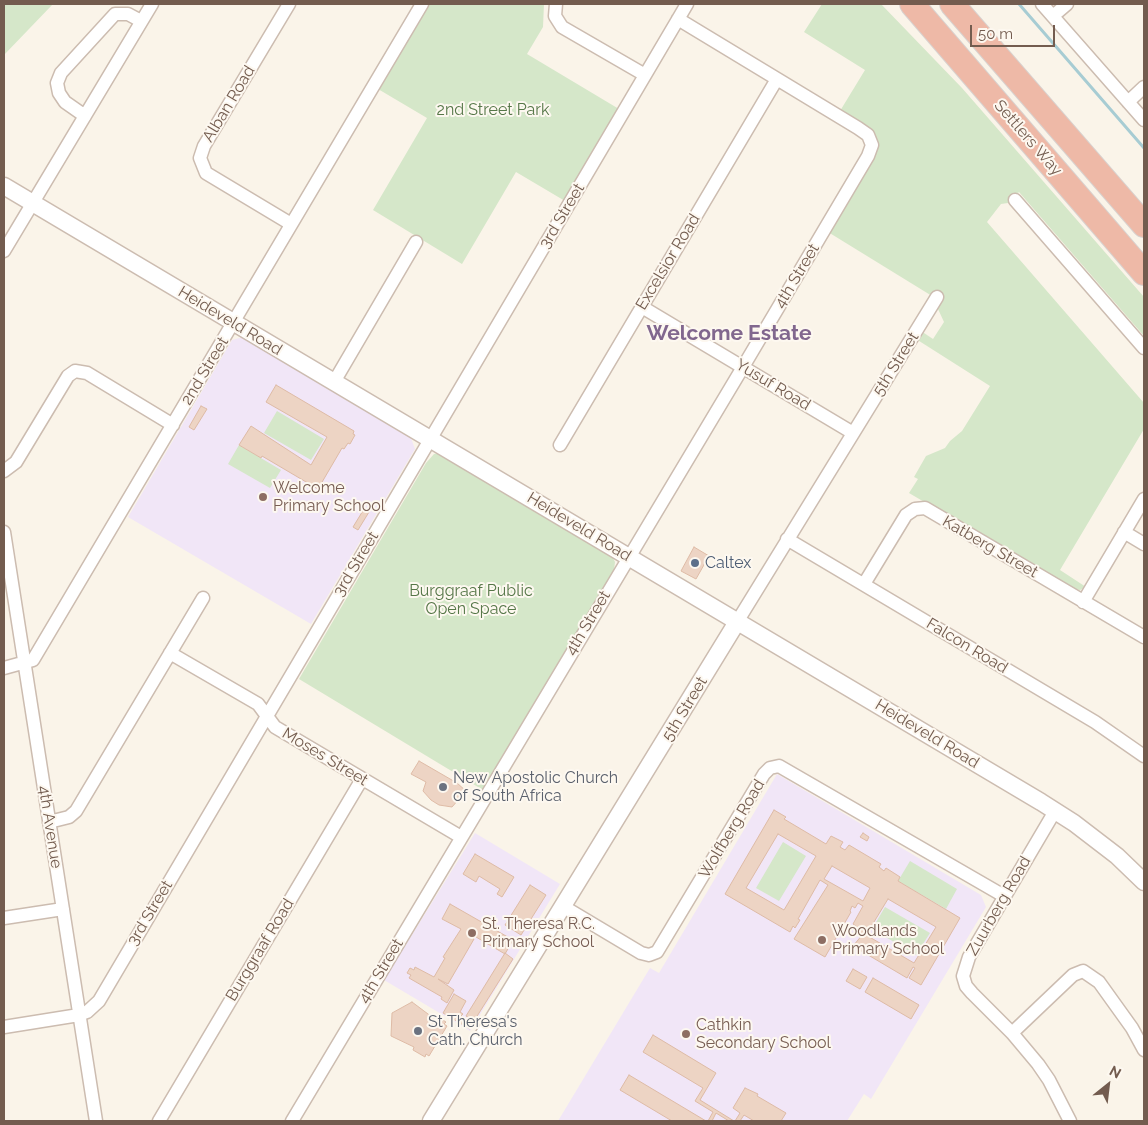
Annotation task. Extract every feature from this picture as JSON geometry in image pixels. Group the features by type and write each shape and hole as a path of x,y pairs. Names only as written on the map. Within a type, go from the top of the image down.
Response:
{"highway":[{"path":"906,4 941,38"},
{"name":"Settlers Way","path":"912,4 1144,273"},
{"name":"Settlers Way","path":"952,4 1144,225"},
{"path":"971,4 1097,152 1110,187"}],"street":[{"path":"4,251 152,4"},
{"name":"Alban Road","path":"289,4 204,146 200,158 206,173 291,224"},
{"name":"2nd Street","path":"4,668 33,660 422,4"},
{"path":"556,4 555,16 562,27 645,75"},
{"name":"3rd Street","path":"79,1014 87,1012 98,1001 687,4"},
{"path":"1042,4 1144,120"},
{"path":"1053,16 1067,4"},
{"path":"85,116 66,102 59,93 57,83 61,73 115,14 128,14 141,21"},
{"path":"678,19 777,79"},
{"name":"4th Street","path":"292,1121 868,156 872,145 871,139 858,128 777,79"},
{"name":"Excelsior Road","path":"560,445 777,79"},
{"path":"1128,102 1144,87"},
{"name":"Heideveld Road","path":"4,186 1055,811 1117,856 1144,882"},
{"path":"1015,200 1144,348"},
{"path":"334,382 416,242"},
{"name":"5th Street","path":"431,1121 937,297"},
{"name":"Yusuf Road","path":"642,307 853,433"},
{"path":"4,471 16,462 68,376 75,371 86,373 173,425"},
{"path":"1084,602 1144,499"},
{"name":"Katberg Street","path":"864,584 906,515 920,508 925,508 1144,637"},
{"name":"4th Avenue","path":"4,532 96,1121"},
{"path":"1124,532 1144,544"},
{"name":"Falcon Road","path":"788,539 1095,722 1144,756"},
{"path":"49,822 68,817 76,811 203,598"},
{"name":"Moses Street","path":"170,653 258,704 275,727 461,837"},
{"name":"Wolfberg Road","path":"564,906 641,953 649,955 657,952 764,774 770,768 780,766 789,769 1004,896"},
{"name":"Burggraaf Road","path":"159,1121 362,779"},
{"name":"Zuurberg Road","path":"1055,811 969,957 963,976 966,986 1012,1033 1049,1080 1070,1121"},
{"path":"4,918 63,909"},
{"path":"1012,1033 1073,975 1083,971 1099,982 1132,1028 1144,1050"},
{"path":"4,1027 79,1014"}],"shaded area":[{"name":"Welcome Primary School","path":"243,337 411,438 415,449 311,624 128,517 232,340"},
{"name":"Woodlands Primary School","path":"777,774 981,895 986,907 871,1099 864,1094 847,1121 558,1121 650,968 659,973"},
{"name":"St. Theresa R.C. Primary School","path":"475,833 560,884 470,1031 384,980"}],"green space":[{"path":"4,4 53,4 4,55"},
{"name":"2nd Street Park","path":"428,4 544,4 543,27 527,54 619,109 565,201 516,172 462,264 373,210 427,118 378,89"},
{"path":"822,4 881,4 962,88 1144,297 1144,336 1019,192 1008,203 1001,204 987,222 1144,403 1144,429 1060,570 1086,587 1080,590 1072,589 909,493 918,479 914,477 926,456 945,448 962,431 990,386 916,339 921,331 933,339 944,322 932,296 828,232 876,143 840,111 865,70 804,32"},
{"path":"277,411 324,439 311,460 264,433"},
{"path":"239,445 281,470 270,488 228,464"},
{"name":"Burggraaf Public Open Space","path":"439,453 612,556 615,562 614,570 483,790 299,679 426,463 434,454"},
{"path":"783,842 806,856 779,901 756,888"},
{"path":"910,861 957,889 946,909 898,881"},
{"path":"885,907 930,933 916,955 872,929"}],"building":[{"path":"276,385 354,431 353,434 355,435 350,444 348,443 344,449 342,448 318,489 262,456 261,458 239,445 251,426 311,465 327,437 266,402"},
{"path":"201,406 207,409 194,430 189,427"},
{"path":"364,509 369,512 358,530 353,527"},
{"name":"Caltex","path":"694,547 709,556 696,579 681,571"},
{"name":"New Apostolic Church of South Africa","path":"419,761 457,783 466,791 452,807 439,805 431,800 423,791 426,782 411,774"},
{"path":"774,810 786,817 784,819 826,844 831,836 843,842 840,847 845,850 849,845 881,864 879,867 884,871 886,868 900,877 898,881 960,918 921,985 909,978 915,968 913,967 907,978 853,946 863,934 854,929 856,926 853,924 863,906 858,903 855,908 852,906 851,912 825,957 794,939 828,885 820,880 798,919 800,920 795,928 793,926 790,932 725,894","holes":["778,834 816,856 784,910 746,888","832,866 870,888 863,901 824,879","888,899 936,927 914,963 866,935"]},
{"path":"863,833 869,837 867,841 860,837"},
{"path":"475,854 514,877 502,897 497,894 500,889 479,876 476,882 463,874"},
{"path":"530,885 546,895 521,935 505,925"},
{"path":"450,904 513,940 505,954 476,937 473,933 471,937 474,939 448,984 438,979 454,990 447,1003 441,999 442,997 409,978 411,975 407,973 410,968 414,970 415,967 434,977 445,958 443,957 461,929 442,919"},
{"path":"505,953 513,959 474,1021 466,1016"},
{"path":"853,969 867,977 860,989 846,981"},
{"path":"873,978 919,1005 911,1019 865,992"},
{"path":"454,994 466,1001 460,1012 463,1014 461,1016 474,1023 470,1029 443,1013"},
{"name":"St Theresa's Cath. Church","path":"412,1002 432,1017 433,1014 446,1022 444,1024 447,1026 429,1056 426,1054 425,1057 413,1050 414,1047 391,1036 392,1013"},
{"path":"653,1035 716,1073 700,1100 734,1121 729,1121 716,1113 712,1121 708,1121 713,1112 695,1101 703,1088 643,1052"},
{"path":"629,1075 706,1121 672,1121 620,1090"},
{"path":"745,1088 758,1094 757,1096 786,1113 781,1121 754,1121 744,1115 740,1121 735,1121 740,1113 733,1108"}],"waterway":[{"path":"1019,4 1144,148"}],"place":[{"name":"Welcome Primary School","path":"263,497"},
{"name":"Caltex","path":"695,563"},
{"name":"New Apostolic Church of South Africa","path":"443,787"},
{"name":"St. Theresa R.C. Primary School","path":"472,933"},
{"name":"Woodlands Primary School","path":"822,940"},
{"name":"St Theresa's Cath. Church","path":"418,1031"},
{"name":"Cathkin Secondary School","path":"686,1034"}],"district":[{"name":"Welcome Estate","path":"729,334"}]}
